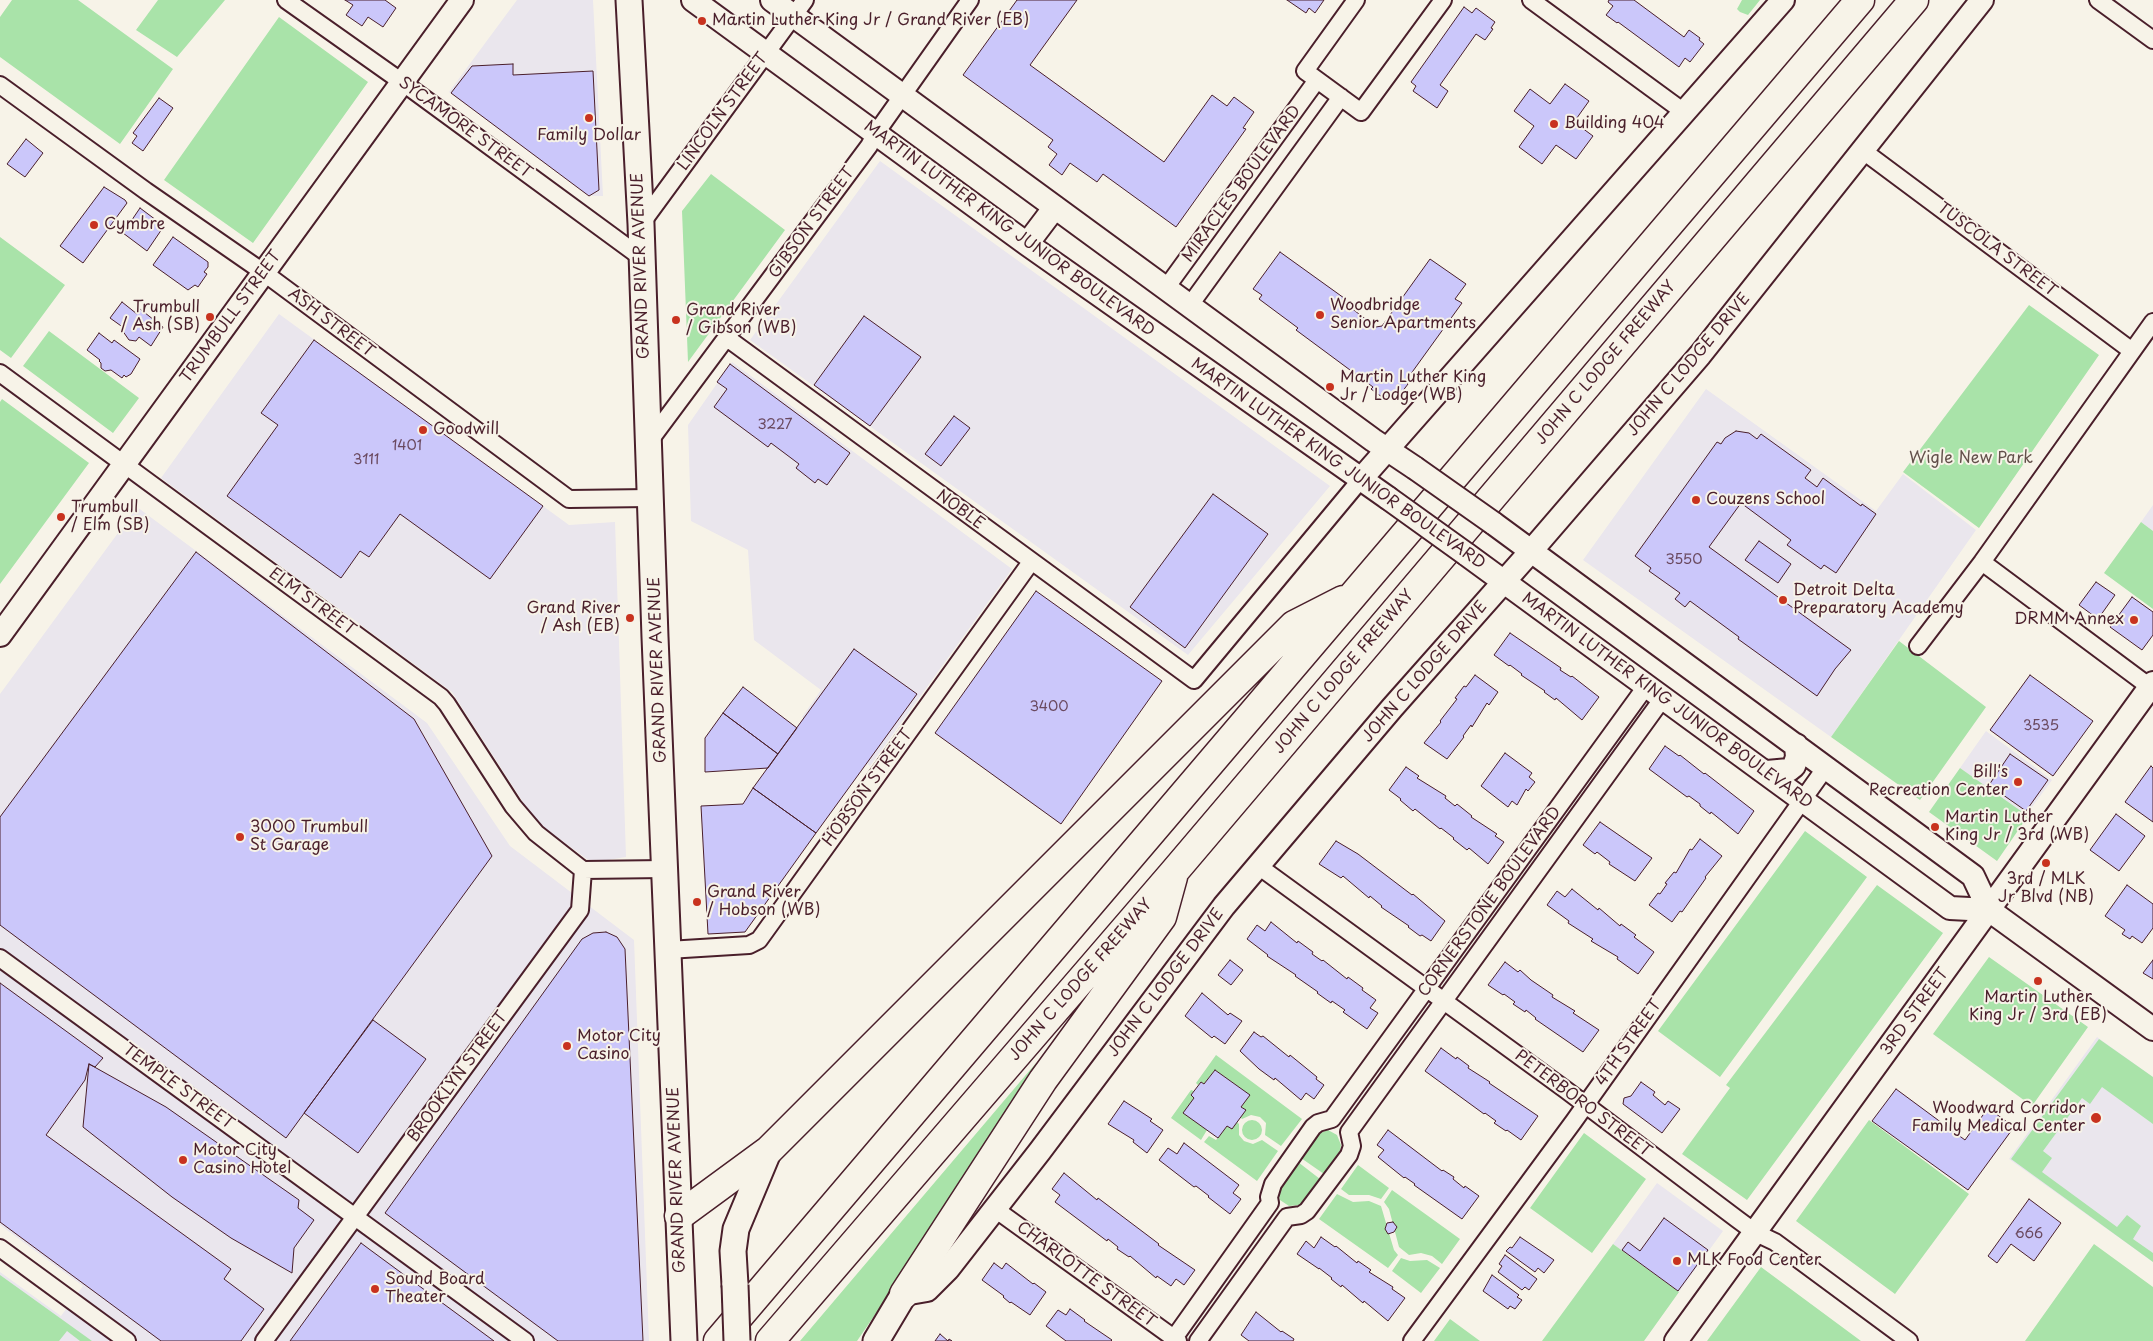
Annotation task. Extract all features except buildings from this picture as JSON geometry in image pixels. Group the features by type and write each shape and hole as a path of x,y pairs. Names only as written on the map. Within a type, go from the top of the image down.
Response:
{"highway":[{"path":"718,1341 1860,0"},
{"name":"JOHN C LODGE FREEWAY","path":"770,1341 1174,872 1914,0"},
{"path":"679,1216 769,1150 1294,626 1355,593"},
{"path":"904,1294 1043,1080 1162,917 1174,872"}],"main road":[{"name":"TRUMBULL STREET","path":"0,635 462,0"},
{"name":"GRAND RIVER AVENUE","path":"629,0 641,224 664,869 684,1341"},
{"name":"MARTIN LUTHER KING JUNIOR BOULEVARD","path":"693,0 1027,244 1362,478 1768,772 1802,800 1950,908 1989,910"},
{"path":"772,0 799,8 903,96 1387,449 1532,550 1973,876 1989,910 2153,1029"},
{"path":"1362,478 1782,0"},
{"name":"JOHN C LODGE DRIVE","path":"904,1294 927,1290 948,1269 1182,960 1257,865 1392,708 1532,550 1709,343 1982,0"},
{"path":"1027,244 1055,207"},
{"name":"3RD STREET","path":"1676,1341 2152,685"},
{"path":"1768,772 1789,770 1794,766 1797,757 1796,745"},
{"path":"737,1341 733,1251 736,1229 769,1150"},
{"path":"876,1341 904,1294"}],"street":[{"name":"SYCAMORE STREET","path":"286,0 402,82 642,258"},
{"name":"GIBSON STREET","path":"648,443 869,146 876,133 970,0"},
{"name":"MIRACLES BOULEVARD","path":"1166,288 1311,76 1356,0"},
{"path":"1311,76 1361,112 1443,0"},
{"path":"1531,0 1684,112"},
{"path":"2098,0 2153,40"},
{"name":"LINCOLN STREET","path":"641,224 799,8"},
{"name":"ASH STREET","path":"0,85 138,185 263,272 569,499 650,498"},
{"name":"MIRACLES BOULEVARD","path":"1190,305 1341,97"},
{"name":"TUSCOLA STREET","path":"1862,150 2132,351"},
{"path":"1918,646 1982,562 2153,322"},
{"name":"NOBLE","path":"727,338 1194,680 1362,478"},
{"name":"ELM STREET","path":"0,373 441,697 514,806 536,833 583,870"},
{"name":"HOBSON STREET","path":"668,950 749,946 759,940 1031,562"},
{"path":"1982,562 2152,685"},
{"name":"CORNERSTONE BOULEVARD","path":"1174,1340 1270,1204 1269,1198 1273,1184 1313,1127 1318,1123 1332,1119 1427,989 1655,691"},
{"name":"CORNERSTONE BOULEVARD","path":"1349,1132 1444,1001 1655,691"},
{"name":"4TH STREET","path":"1412,1341 1585,1105 1826,767"},
{"name":"PETERBORO STREET","path":"1257,865 1444,1001 1756,1233 1774,1242 1909,1341"},
{"path":"583,870 664,869"},
{"name":"BROOKLYN STREET","path":"264,1341 580,910 583,870"},
{"name":"TEMPLE STREET","path":"0,958 525,1341"},
{"path":"1270,1204 1274,1210 1287,1217 1301,1215 1307,1210 1349,1155 1352,1146 1349,1132 1342,1123 1332,1119"},
{"name":"CHARLOTTE STREET","path":"995,1209 1174,1340"},
{"path":"1198,1341 1287,1217"},
{"path":"0,1248 127,1341"}],"shaded area":[{"path":"517,0 593,0 603,196 592,196 449,92"},
{"path":"880,161 1330,486 1188,655 750,340"},
{"path":"279,314 569,525 615,522 626,857 595,862 587,859 539,824 452,692 161,478"},
{"path":"732,362 1012,569 870,766 802,717 821,690 754,640 748,550 691,521 688,425"},
{"name":"Detroit Delta Preparatory Academy","path":"1706,389 1876,511 1903,474 1976,530 1831,737 1583,560"},
{"path":"2153,505 2153,531 2141,522"},
{"name":"Motor City Casino","path":"137,507 427,723 510,846 634,940 649,1341 0,1341 0,1272 61,1316 83,1286 0,1225 0,694"},
{"path":"1986,731 2052,780 2026,815 1960,768"},
{"name":"Woodward Corridor Family Medical Center","path":"2097,1037 2153,1077 2153,1262 2009,1159"},
{"path":"1657,1183 1723,1231 1679,1292 1613,1244"}],"green space":[{"path":"12,0 78,0 173,69 120,144 0,57 0,17"},
{"path":"158,0 225,0 177,57 136,30"},
{"path":"1742,0 1760,0 1748,15 1737,9"},
{"path":"279,17 368,82 253,243 164,180"},
{"path":"711,174 785,230 688,362 682,211"},
{"path":"0,237 65,285 11,358 0,350"},
{"name":"Wigle New Park","path":"2029,305 2099,355 1979,528 1903,472"},
{"path":"49,331 139,398 113,433 23,366"},
{"path":"2,399 89,463 0,584 0,402"},
{"path":"2141,522 2153,531 2153,609 2104,573"},
{"path":"1899,641 1986,707 1920,800 1831,737"},
{"path":"1960,768 2028,816 1997,861 1929,812"},
{"path":"1805,831 1867,877 1720,1077 1658,1031"},
{"path":"1877,885 1943,933 1747,1200 1682,1154 1730,1088 1726,1085"},
{"path":"1989,957 2088,1027 2032,1106 1933,1034"},
{"path":"2099,1039 2153,1077 2153,1124 2102,1087 2090,1104 2082,1098 2043,1151 2052,1158 2042,1172 2117,1227 2127,1215 2141,1226 2133,1239 2153,1253 2153,1262 2011,1159"},
{"path":"1216,1055 1302,1119 1281,1146 1265,1135 1266,1123 1260,1117 1251,1115 1242,1119 1240,1117 1245,1110 1241,1107 1249,1095 1215,1070 1204,1084 1201,1082 1198,1085 1196,1083"},
{"path":"1036,1063 1043,1068 857,1341 800,1341"},
{"path":"1191,1090 1194,1091 1191,1095 1194,1098 1184,1113 1207,1130 1201,1140 1171,1118"},
{"path":"1252,1120 1259,1123 1262,1130 1259,1137 1252,1140 1245,1137 1242,1130 1245,1123"},
{"path":"1869,1120 1969,1194 1895,1294 1796,1221"},
{"path":"1237,1122 1239,1124 1239,1135 1244,1141 1253,1144 1262,1140 1278,1151 1257,1181 1204,1142 1209,1136 1216,1140 1227,1126"},
{"path":"1328,1130 1337,1135 1341,1145 1340,1151 1324,1174 1301,1158 1318,1134"},
{"path":"1584,1133 1646,1179 1592,1253 1530,1208"},
{"path":"1298,1162 1320,1179 1303,1202 1299,1205 1289,1206 1280,1200 1278,1190"},
{"path":"1358,1165 1389,1188 1381,1199 1369,1195 1349,1195 1341,1189"},
{"path":"1392,1190 1460,1239 1442,1264 1432,1256 1421,1253 1409,1255 1399,1247 1389,1209 1384,1202"},
{"path":"1337,1194 1353,1202 1369,1201 1381,1206 1394,1250 1398,1255 1388,1268 1319,1219"},
{"path":"1613,1244 1679,1292 1644,1341 1542,1341"},
{"path":"2094,1244 2153,1287 2153,1341 2025,1341"},
{"path":"1401,1258 1410,1261 1427,1260 1440,1268 1421,1293 1392,1271"},
{"path":"1761,1267 1861,1341 1707,1341"},
{"path":"0,1275 92,1341 80,1341 67,1331 59,1341 0,1341"},
{"path":"1450,1319 1480,1341 1434,1341"}],"place":[{"name":"Martin Luther King Jr / Grand River (EB)","path":"702,21"},
{"name":"Family Dollar","path":"589,118"},
{"name":"Building 404","path":"1554,124"},
{"name":"Cymbre","path":"94,225"},
{"name":"Woodbridge Senior Apartments","path":"1320,315"},
{"name":"Trumbull / Ash (SB)","path":"210,317"},
{"name":"Grand River / Gibson (WB)","path":"676,320"},
{"name":"Martin Luther King Jr / Lodge (WB)","path":"1330,387"},
{"name":"Goodwill","path":"423,430"},
{"name":"Couzens School","path":"1696,500"},
{"name":"Trumbull / Elm (SB)","path":"61,517"},
{"name":"Detroit Delta Preparatory Academy","path":"1783,600"},
{"name":"Grand River / Ash (EB)","path":"630,618"},
{"name":"DRMM Annex","path":"2134,620"},
{"name":"Bill's Recreation Center","path":"2018,782"},
{"name":"Martin Luther King Jr / 3rd (WB)","path":"1935,827"},
{"name":"3000 Trumbull St Garage","path":"240,837"},
{"name":"3rd / MLK Jr Blvd (NB)","path":"2046,863"},
{"name":"Grand River / Hobson (WB)","path":"697,902"},
{"name":"Martin Luther King Jr / 3rd (EB)","path":"2038,981"},
{"name":"Motor City Casino","path":"567,1046"},
{"name":"Woodward Corridor Family Medical Center","path":"2096,1118"},
{"name":"Motor City Casino Hotel","path":"183,1160"},
{"name":"MLK Food Center","path":"1677,1261"},
{"name":"Sound Board Theater","path":"375,1289"}]}
